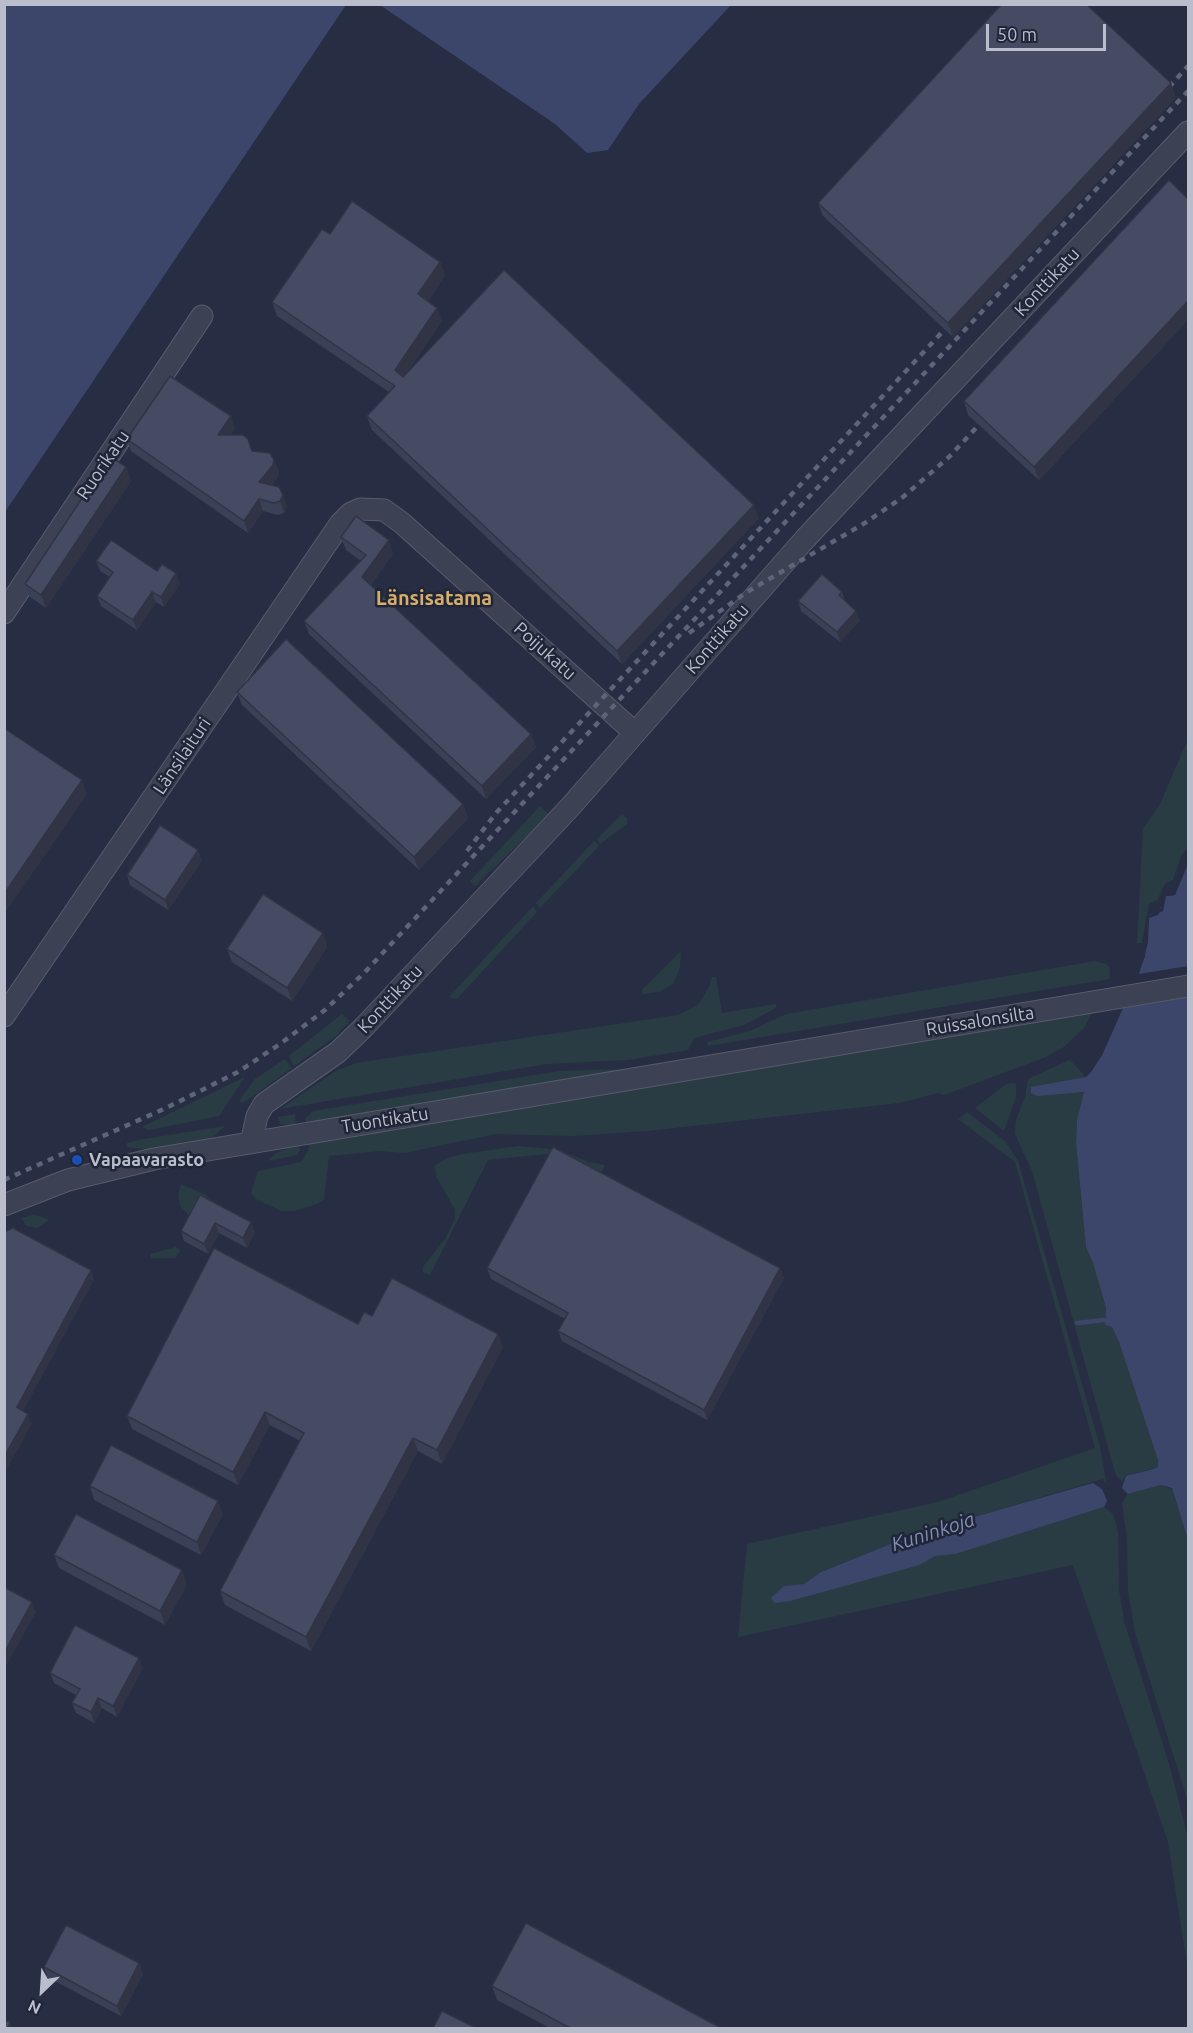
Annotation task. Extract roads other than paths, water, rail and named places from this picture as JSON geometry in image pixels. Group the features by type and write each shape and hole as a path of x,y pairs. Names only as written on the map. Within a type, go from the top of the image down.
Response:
{"street":[{"name":"Konttikatu","path":"251,1143 257,1116 264,1104 338,1052 364,1027 571,806 806,539 1188,132"},
{"name":"Ruorikatu","path":"4,613 201,316"},
{"name":"Poijukatu","path":"368,507 384,510 402,523 635,733"},
{"name":"Länsilaituri","path":"4,1016 340,524 351,513 368,507"},
{"name":"Ruissalonsilta","path":"771,1056 1188,986"},
{"name":"Tuontikatu","path":"4,1205 52,1185 93,1172 251,1143 771,1056"}],"water":[{"path":"4,5 346,5 5,512"},
{"path":"380,5 731,5 639,104 608,150 587,153 555,124"},
{"path":"1188,864 1188,1540 1172,1488 1161,1485 1128,1494 1122,1488 1126,1476 1158,1467 1158,1460 1119,1342 1112,1327 1105,1325 1106,1308 1086,1247 1076,1143 1077,1120 1084,1092 1038,1096 1031,1093 1031,1087 1086,1077 1091,1072 1102,1055 1145,957 1149,918 1158,915 1166,896 1175,895"},
{"name":"Kuninkoja","path":"1093,1483 1102,1489 1107,1501 1104,1507 955,1554 935,1556 920,1565 790,1601 775,1603 771,1598 784,1586 804,1584 821,1572 918,1533"}],"waterway":[{"path":"1077,1323 1104,1320"}],"railway":[{"path":"1161,96 1188,66"},
{"path":"4,1180 166,1108 238,1072 325,1010 365,972 1188,91"},
{"path":"467,851 497,812 957,316"},
{"path":"689,633 747,592 865,523 903,497 949,457 990,413"}],"place":[{"name":"Vapaavarasto","path":"77,1160"}],"district":[{"name":"Länsisatama","path":"434,598"}]}
